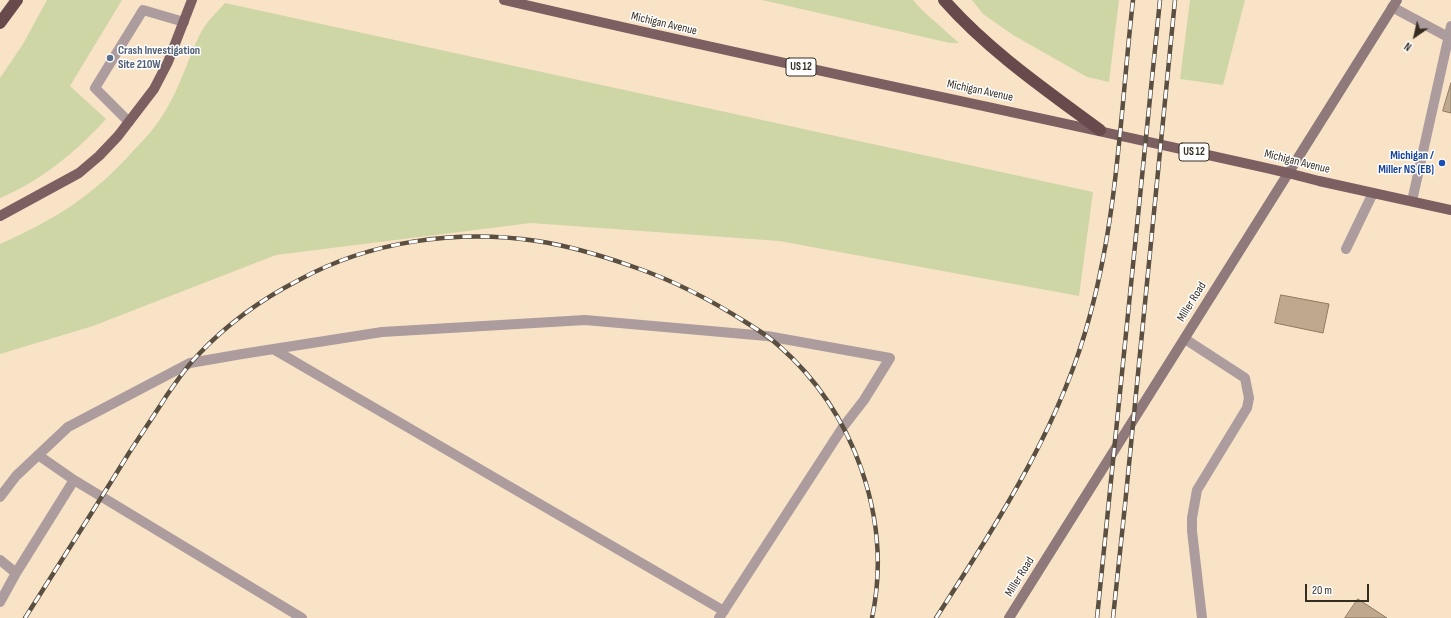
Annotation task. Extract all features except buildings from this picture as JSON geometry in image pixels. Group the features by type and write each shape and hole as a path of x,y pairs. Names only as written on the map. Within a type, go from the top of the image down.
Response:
{"highway":[{"path":"0,23 17,0"},
{"path":"944,0 981,38 1042,87 1100,130"}],"main road":[{"path":"0,216 79,172 99,156 129,122 154,89 168,62 192,0"},
{"name":"Michigan Avenue","path":"504,0 664,38 1100,130 1451,210"}],"street":[{"name":"Miller Road","path":"1009,618 1394,4"}],"lane":[{"path":"1394,4 1448,37"},
{"path":"129,122 95,88 144,10 184,22"},
{"path":"1412,201 1451,26"},
{"path":"1346,249 1373,193"},
{"path":"0,497 16,476 68,427 190,363 273,349 382,332 585,320 768,336 890,358 864,400 843,427 721,615 273,349"},
{"path":"1185,338 1244,378 1250,398 1247,408 1197,490 1192,518 1192,531 1202,618"},
{"path":"38,455 74,480 302,618"},
{"path":"0,602 16,573 74,480"},
{"path":"0,560 16,573"}],"green space":[{"path":"47,0 122,0 70,86 106,119 83,143 44,174 0,198 0,78 23,44"},
{"path":"762,0 913,0 923,11 959,43 950,43"},
{"path":"972,0 1119,0 1109,82 1087,77 1013,35 983,14"},
{"path":"1190,0 1245,0 1223,85 1180,79"},
{"path":"225,3 1093,192 1079,296 779,241 531,223 276,255 93,326 0,354 0,244 38,226 88,194 118,167 143,141 160,120 172,99 202,30"}],"railway":[{"path":"936,618 1004,510 1025,472 1045,435 1078,356 1090,315 1107,238 1118,159 1133,0"},
{"path":"1097,618 1160,0"},
{"path":"1113,618 1175,0"},
{"path":"25,618 167,395 190,364 220,333 245,313 285,287 326,267 355,256 384,247 415,241 476,237 507,238 549,243 586,252 634,267 664,278 706,299 755,328 778,345 805,372 828,402 847,434 861,469 872,506 877,543 877,581 872,618"}],"place":[{"name":"Crash Investigation Site 210W","path":"110,58"},
{"name":"Michigan / Miller NS (EB)","path":"1442,163"}]}
